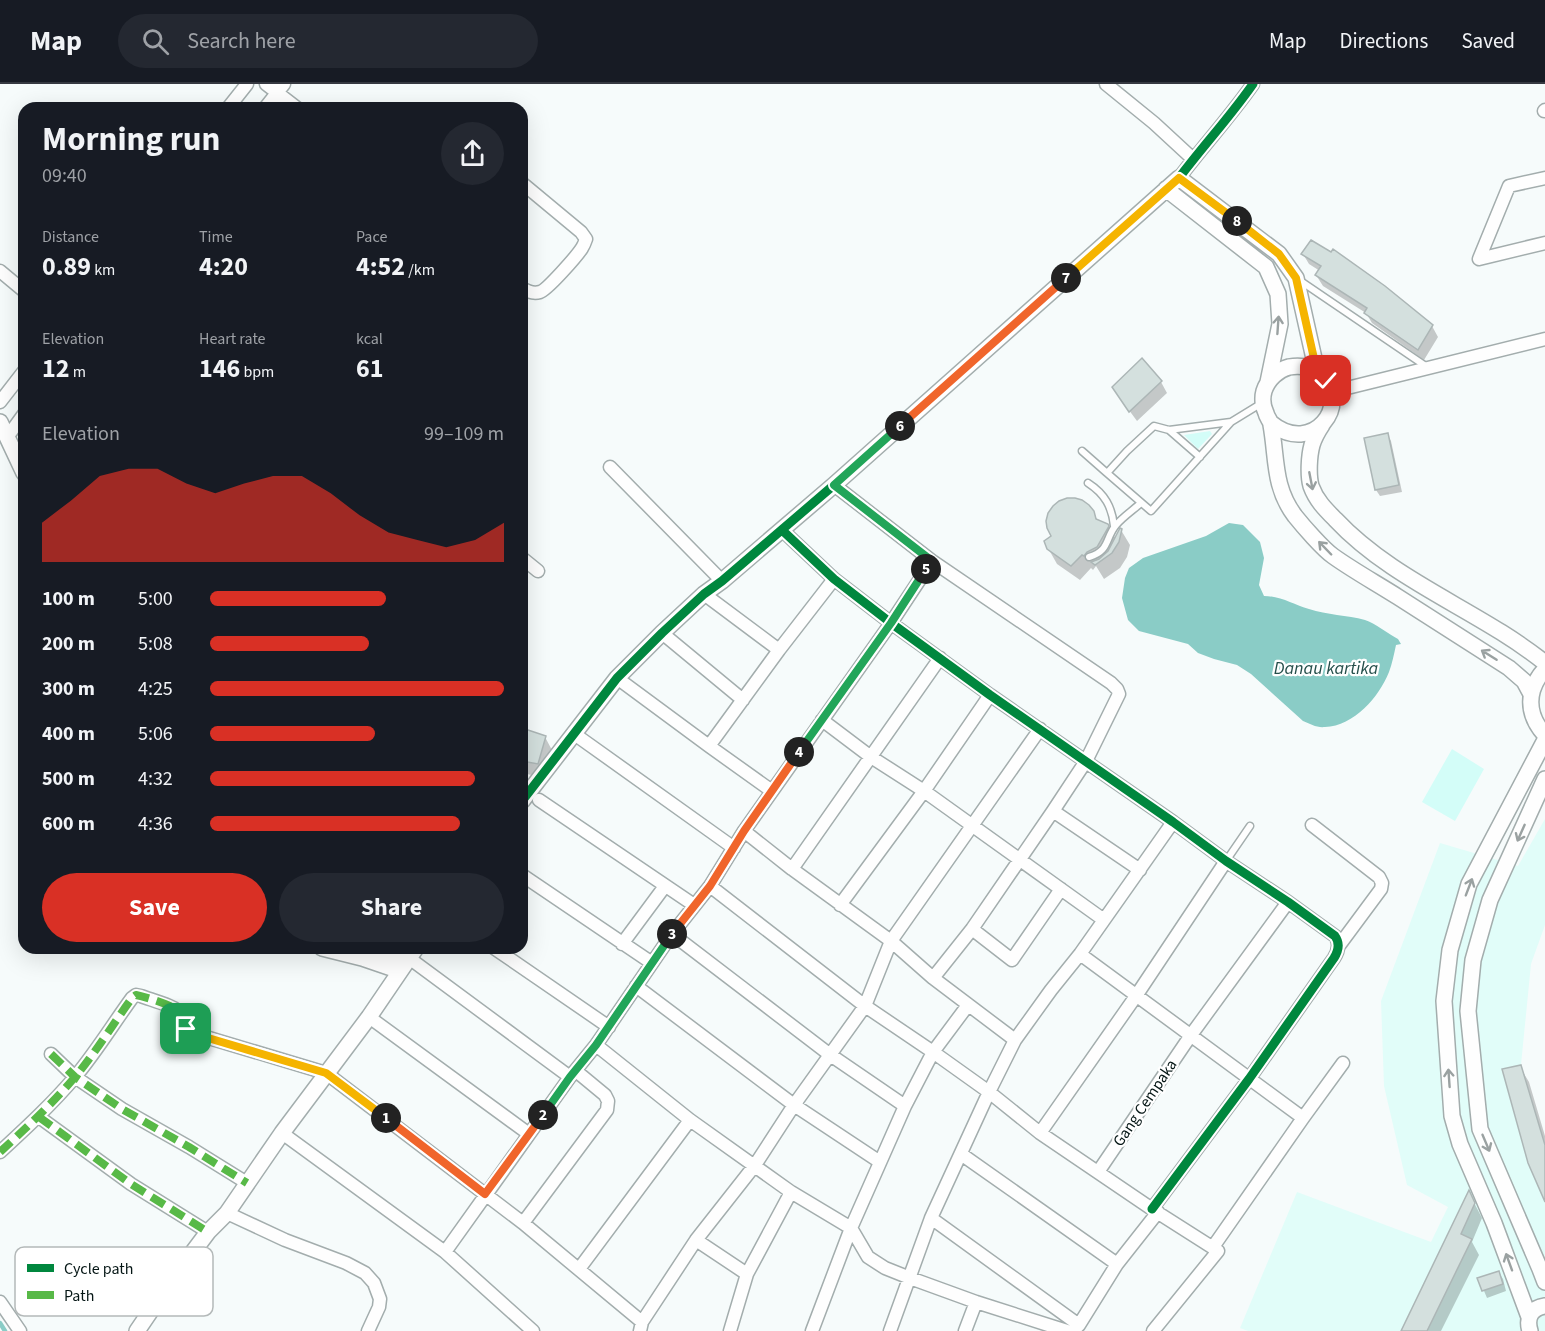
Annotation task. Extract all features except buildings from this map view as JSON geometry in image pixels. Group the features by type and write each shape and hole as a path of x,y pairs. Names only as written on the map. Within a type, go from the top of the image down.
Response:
{"street":[{"path":"233,102 247,84"},
{"path":"266,84 281,88 292,102"},
{"path":"1106,84 1154,123 1193,159"},
{"path":"528,793 617,678 662,633 704,594 834,485 1179,178 1253,84"},
{"path":"270,102 281,88"},
{"path":"1179,178 1279,254 1296,278 1317,372"},
{"path":"1545,178 1509,186 1479,259 1545,243"},
{"path":"528,188 581,232 586,239 583,247 548,286 540,292 528,292"},
{"path":"1166,189 1266,267 1278,294 1280,324 1263,403 1271,423 1276,470 1282,494 1295,515 1331,555 1509,668 1524,681 1531,693"},
{"path":"0,271 18,286"},
{"path":"1331,392 1545,339"},
{"path":"1268,382 1275,374 1295,366 1307,367 1317,372 1326,381 1331,392 1332,404 1329,415 1312,446 1309,468 1310,484 1318,501 1340,525 1404,575 1523,645 1545,663"},
{"path":"0,402 18,379"},
{"path":"0,422 18,459"},
{"path":"8,436 18,422"},
{"path":"1271,423 1290,434 1312,432 1322,425"},
{"path":"610,467 722,581"},
{"path":"834,485 932,561 1111,683 1119,694 1086,761 972,929 933,978"},
{"path":"782,530 834,579 891,623 990,695 1335,936 1338,947"},
{"path":"445,1252 485,1194 609,1027 672,934 710,886 744,831 932,561"},
{"path":"528,563 538,571"},
{"path":"709,747 834,579"},
{"path":"704,594 779,650"},
{"path":"662,633 743,700"},
{"path":"792,869 940,658"},
{"path":"1545,669 1537,678 1531,693 1530,710 1537,726 1545,735"},
{"path":"617,678 772,791"},
{"path":"840,905 924,791 990,695"},
{"path":"822,720 871,757 924,791 1104,920"},
{"path":"0,1152 39,1117 75,1077 136,995 177,1009 189,1032 326,1073 523,1223 579,1269 641,1326 696,1240 755,1165 794,1104 865,1006 891,941 1040,729"},
{"path":"573,734 734,848"},
{"path":"1530,1324 1494,1223 1460,1144 1452,1116 1444,1001 1450,950 1469,884 1545,740"},
{"path":"1545,779 1490,900 1473,960 1468,1011 1480,1129 1545,1282"},
{"path":"539,800 694,905"},
{"path":"1053,811 1140,870"},
{"path":"890,1331 931,1218 1015,1040 1080,954 1173,822"},
{"path":"931,1218 1076,1328 1117,1264 1381,889 1382,883 1379,877 1312,825"},
{"path":"744,831 891,941 933,978 1015,1040"},
{"path":"1040,1133 1136,996 1226,861"},
{"path":"528,879 652,963"},
{"path":"622,944 665,886"},
{"path":"710,886 865,1006 989,1092 1040,1133 1218,1251 1153,1331"},
{"path":"972,929 1012,960 1061,889"},
{"name":"Gang Cempaka","path":"1098,1172 1191,1035 1288,902"},
{"path":"672,934 829,1054 905,1106"},
{"path":"346,954 400,971"},
{"path":"362,958 403,954"},
{"path":"197,1247 227,1213 282,1133 369,1017 412,954"},
{"path":"414,954 573,1074 605,1095 608,1101 607,1110 523,1223"},
{"path":"504,954 609,1027"},
{"path":"1080,954 1303,1118"},
{"path":"636,986 794,1104 880,1162"},
{"path":"812,1331 851,1228 905,1106 933,1052 968,1005"},
{"path":"369,1017 529,1134"},
{"path":"596,1045 690,1120 791,1192 851,1228 868,1257 885,1268 976,1302 1067,1331"},
{"path":"51,1054 75,1077 122,1109 189,1147 247,1184"},
{"path":"1213,1247 1343,1063"},
{"path":"39,1117 122,1178 208,1232"},
{"path":"579,1269 690,1120"},
{"path":"282,1133 445,1252 533,1331"},
{"path":"961,1154 1117,1264"},
{"path":"730,1331 747,1274 791,1192"},
{"path":"227,1213 365,1273 374,1283 380,1299 380,1306 369,1331"},
{"path":"696,1240 747,1274"},
{"path":"0,1302 20,1331"},
{"path":"965,1331 976,1302"},
{"path":"1530,1324 1536,1308 1545,1306"},
{"path":"137,1331 147,1316"}],"lane":[{"path":"1296,278 1428,368"},
{"path":"1082,452 1151,511 1231,422 1263,403"},
{"path":"1107,473 1154,426 1169,430 1231,422"},
{"path":"1169,430 1200,457"},
{"path":"1088,483 1100,490 1108,503 1113,514 1114,526"},
{"path":"1089,557 1098,555 1105,547 1114,526 1141,502"},
{"path":"1226,861 1250,826"}],"shaded area":[{"path":"1210,431 1212,434 1198,449 1184,435"},
{"path":"1452,749 1484,769 1455,821 1422,802"},
{"path":"1545,819 1545,925 1531,964 1521,1065 1545,1145 1545,1331 1248,1331 1240,1328 1297,1192 1431,1242 1448,1207 1407,1185 1384,1086 1381,1001 1440,843 1518,866"}],"water":[{"name":"Danau kartika","path":"1229,523 1243,525 1260,542 1264,558 1259,585 1264,596 1282,599 1316,611 1365,620 1398,639 1401,644 1396,645 1390,669 1379,691 1364,708 1346,722 1322,727 1303,721 1251,674 1237,665 1198,653 1188,644 1139,631 1128,620 1122,598 1129,568 1143,558 1206,536"}],"waterway":[{"path":"0,1323 5,1331"}],"marked path":[{"path":"0,1152 75,1077 136,995 174,1008 181,1014 189,1032 326,1073"},
{"path":"51,1054 75,1077 122,1109 247,1183"},
{"path":"39,1117 131,1184 208,1232"}],"cycle path":[{"path":"528,793 617,678 662,633 704,594 834,485 1179,178 1253,84"},
{"path":"782,530 834,579 891,623 1226,861 1288,902 1337,939 1338,947 1334,958 1249,1079 1152,1209"}],"route":[{"path":"186,1029 198,1035 326,1073 485,1194 596,1045 672,934 710,886 744,831 932,561 834,485 1179,178 1279,254 1296,278 1317,372 1326,381"}]}
